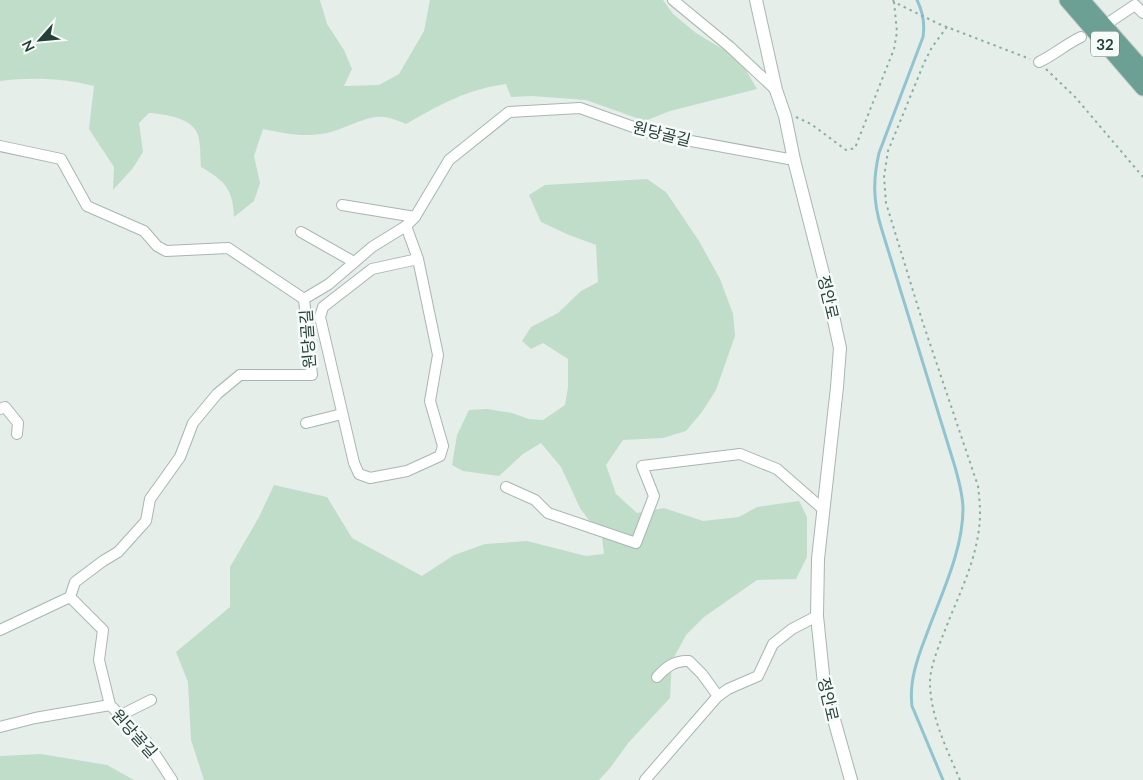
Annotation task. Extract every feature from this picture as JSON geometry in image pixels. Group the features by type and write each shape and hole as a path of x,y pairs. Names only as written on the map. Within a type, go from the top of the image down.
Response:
{"main road":[{"name":"32","path":"1067,0 1143,88"},
{"name":"32","path":"1082,0 1143,69"}],"street":[{"name":"정안로","path":"673,0 730,47 776,90"},
{"name":"정안로","path":"756,0 776,90 785,116 840,348 818,559 817,616 824,684 851,780"},
{"path":"1112,21 1134,5 1143,13"},
{"path":"1039,62 1081,37"},
{"name":"원당골길","path":"172,780 148,742 110,706 99,660 103,630 70,598 75,582 118,552 146,521 150,498 180,456 194,423 217,394 240,375 312,375 304,299 329,284 372,247 406,226 415,216 449,160 509,112 580,108 653,134 794,160"},
{"path":"0,146 61,159 87,206 144,231 157,246 166,251 228,248 304,299"},
{"path":"342,205 415,216"},
{"path":"406,226 418,259 438,355 430,401 443,446 440,456 407,471 370,478 359,474 354,463 320,317 323,307 372,269 418,259"},
{"path":"301,232 354,262"},
{"path":"0,409 5,407 18,423 16,434"},
{"path":"306,423 342,414"},
{"path":"506,486 535,500 548,513 636,543 654,496 642,466 740,454 777,469 824,510"},
{"path":"0,630 70,598"},
{"path":"645,780 718,696 728,689 758,676 773,644 792,629 817,616"},
{"path":"657,677 665,668 680,660 689,661 702,674 718,696"},
{"path":"121,716 151,700"},
{"path":"0,727 35,718 110,706"}],"path":[{"path":"894,1 939,24 1039,62 1076,98 1143,177"},
{"path":"785,116 794,115 811,124 846,150 855,148 894,49 897,32 894,1"},
{"path":"947,27 932,47 924,63 888,151 884,177 886,203 922,320 978,486 980,514 977,541 967,576 939,646 930,679 931,701 936,721 960,780"}],"green space":[{"path":"0,0 320,0 327,24 344,50 352,69 344,86 379,85 399,74 424,31 430,0 663,0 673,14 696,33 729,53 744,67 757,89 670,111 645,121 586,100 532,96 511,97 506,84 480,89 442,104 406,124 389,118 377,117 369,118 329,133 314,135 292,134 263,129 254,156 260,183 254,201 234,217 232,199 226,187 216,177 201,167 200,143 195,129 184,121 162,114 149,113 139,123 143,152 133,168 113,190 114,167 89,129 94,86 71,81 47,79 0,81"},
{"path":"647,179 666,192 699,241 720,279 733,314 735,336 716,390 702,412 686,431 663,438 623,440 606,465 616,494 637,513 664,508 703,521 739,517 757,507 799,501 807,517 807,557 796,579 757,580 704,617 686,635 672,661 670,698 629,742 599,780 204,780 191,740 188,682 176,652 230,607 230,567 259,517 274,485 327,497 352,538 422,576 454,555 485,544 527,541 586,556 604,554 602,538 580,508 561,467 541,443 523,454 499,476 463,471 452,465 457,435 469,410 487,409 512,413 529,419 543,420 565,405 568,387 568,359 543,343 531,349 522,341 531,327 558,313 581,291 598,282 596,245 541,222 529,195 545,185"},
{"path":"41,754 107,765 134,780 0,780 0,756"}],"waterway":[{"path":"917,0 923,18 923,37 879,153 875,190 876,208 881,227 955,467 962,498 962,525 955,557 920,653 911,697 912,706 943,780"}]}
